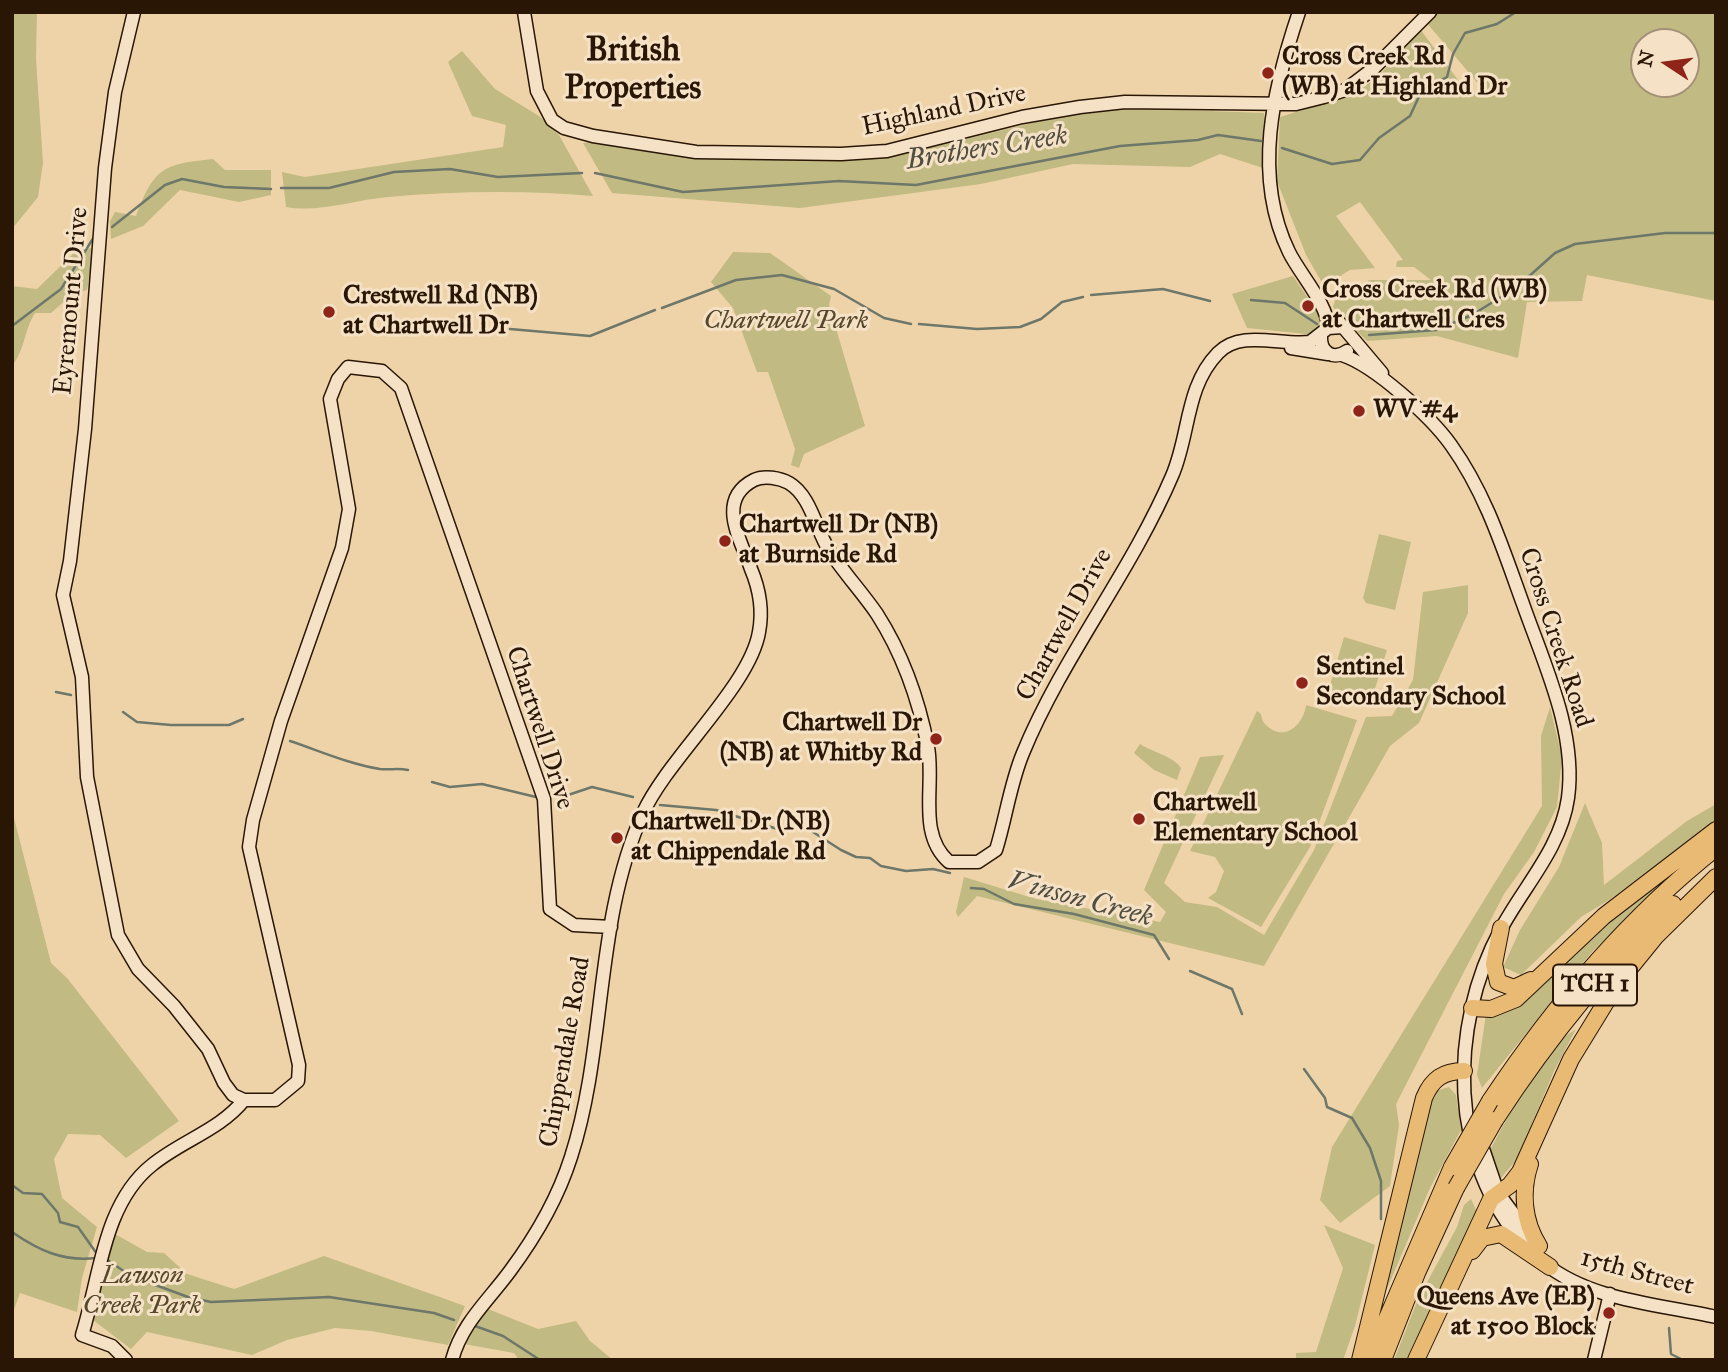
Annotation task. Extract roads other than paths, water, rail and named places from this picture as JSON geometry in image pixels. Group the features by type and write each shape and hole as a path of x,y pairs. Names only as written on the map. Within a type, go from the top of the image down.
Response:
{"highway":[{"path":"1472,1008 1491,1009 1508,1004 1637,889 1716,830"},
{"name":"TCH 1","path":"1369,1360 1452,1167 1490,1101 1535,1037 1596,962 1647,909 1716,848"},
{"name":"TCH 1","path":"1383,1360 1421,1264 1456,1188 1495,1120 1546,1046 1607,972 1656,920 1716,866"},
{"path":"1416,1360 1494,1196 1515,1180 1571,1059 1617,984 1656,936 1716,877"},
{"path":"1501,928 1494,971 1503,986 1521,986 1563,954"},
{"path":"1360,1360 1424,1098 1439,1076 1464,1070"},
{"path":"1535,1137 1527,1172 1525,1206 1531,1231 1539,1246"},
{"path":"1436,1318 1474,1248 1487,1235 1507,1237 1550,1267"}],"street":[{"name":"Eyremount Drive","path":"134,12 115,92 105,168 85,429 70,561 63,595 82,677 87,777 118,935 138,969 174,1006 208,1049 223,1083 233,1095 244,1100"},
{"name":"Highland Drive","path":"524,12 537,90 552,120 564,128 593,136 696,152 841,154 887,151 1022,117 1125,102 1296,104 1345,90 1374,68 1430,12"},
{"path":"1274,342 1301,351 1342,355 1350,348 1352,338 1323,308 1289,252 1269,195 1274,104 1281,69 1299,12"},
{"path":"1323,308 1325,332 1322,346 1328,354"},
{"path":"1274,342 1298,344 1343,327"},
{"name":"Cross Creek Road","path":"1352,338 1388,382 1450,444 1486,502 1565,731 1568,796 1564,813 1543,863 1501,928 1480,976 1472,1008"},
{"name":"Chartwell Drive","path":"244,1100 275,1100 298,1081 299,1065 249,847 253,820 281,721 342,548 349,509 330,399 338,379 348,367 382,371 401,388 544,799 550,909 574,925 611,927 642,814 655,791 738,677 758,639 760,601 732,518 738,494 755,479 768,478 789,483 800,492 828,549 876,613 897,649 922,720 928,746 931,768 930,831 936,851 949,862 978,862 996,850 1017,770 1033,731 1174,473 1197,381 1219,352 1234,343 1259,339 1274,342"},
{"name":"Cross Creek Road","path":"1342,355 1358,361 1388,382"},
{"name":"Chippendale Road","path":"452,1360 471,1317 510,1271 538,1230 556,1197 571,1159 583,1118 611,927"},
{"name":"15th Street","path":"1472,1008 1464,1070 1473,1149 1516,1236 1550,1267 1574,1282 1609,1294 1716,1317"},
{"path":"125,1360 112,1346 82,1335 109,1237 125,1192 153,1164 187,1144 236,1109 244,1100"},
{"name":"15th Street","path":"1494,1196 1539,1246 1550,1267"},
{"path":"1594,1360 1609,1294"}],"waterway":[{"name":"Brothers Creek","path":"1282,148 1332,164 1360,160 1379,138 1410,116 1422,90 1447,77 1453,54 1465,33 1497,24 1516,12"},
{"name":"Brothers Creek","path":"595,173 683,192 839,181 916,185 1120,146 1198,140 1218,135 1261,141"},
{"name":"Brothers Creek","path":"281,188 329,188 394,172 450,169 498,177 582,173"},
{"name":"Brothers Creek","path":"112,227 165,185 182,179 224,187 271,189"},
{"path":"1369,335 1436,330 1472,315 1517,287 1555,253 1575,244 1665,233 1716,233"},
{"name":"Brothers Creek","path":"12,326 61,289 94,237"},
{"path":"662,308 736,280 782,275 834,289 884,318 911,324"},
{"path":"1091,295 1163,289 1210,301"},
{"path":"919,324 977,329 1020,327 1041,319 1062,302 1083,297"},
{"path":"1251,300 1285,303 1317,324"},
{"path":"510,329 590,336 655,310"},
{"name":"Vinson Creek","path":"56,692 71,695"},
{"name":"Vinson Creek","path":"123,712 137,722 171,725 229,725 243,719"},
{"name":"Vinson Creek","path":"290,741 368,767 408,770"},
{"name":"Vinson Creek","path":"432,782 450,787 482,784 536,797"},
{"name":"Vinson Creek","path":"562,797 592,787 633,797"},
{"name":"Vinson Creek","path":"660,805 716,810 751,821"},
{"name":"Vinson Creek","path":"761,824 784,831"},
{"name":"Vinson Creek","path":"813,832 841,850 856,857 870,858 881,866 906,871 933,869 950,873"},
{"name":"Vinson Creek","path":"971,888 984,889 1014,904 1074,914 1154,935 1169,959"},
{"name":"Vinson Creek","path":"1190,971 1232,989 1242,1014"},
{"name":"Vinson Creek","path":"1304,1069 1325,1098 1327,1107 1352,1118 1370,1148 1381,1181 1381,1219"},
{"path":"12,1185 23,1193 42,1194 58,1213 60,1222 78,1227 97,1254"},
{"path":"12,1232 51,1253 73,1258 96,1258"},
{"path":"106,1259 131,1276 188,1297 211,1302 329,1297 434,1313 454,1320"},
{"path":"475,1326 503,1336 540,1360"},
{"name":"Vinson Creek","path":"1669,1328 1671,1354 1683,1360"}],"place":[{"name":"Cross Creek Rd (WB) at Highland Dr","path":"1268,73"},
{"name":"Cross Creek Rd (WB) at Chartwell Cres","path":"1308,306"},
{"name":"Crestwell Rd (NB) at Chartwell Dr","path":"329,312"},
{"name":"WV #4","path":"1359,411"},
{"name":"Chartwell Dr (NB) at Burnside Rd","path":"725,541"},
{"name":"Sentinel Secondary School","path":"1302,683"},
{"name":"Chartwell Dr (NB) at Whitby Rd","path":"936,739"},
{"name":"Chartwell Elementary School","path":"1139,819"},
{"name":"Chartwell Dr (NB) at Chippendale Rd","path":"617,838"},
{"name":"Queens Ave (EB) at 1500 Block","path":"1609,1313"}],"district":[{"name":"British Properties","path":"633,71"}],"park label":[{"name":"Chartwell Park","path":"786,322"},
{"name":"Lawson Creek Park","path":"142,1292"}]}
